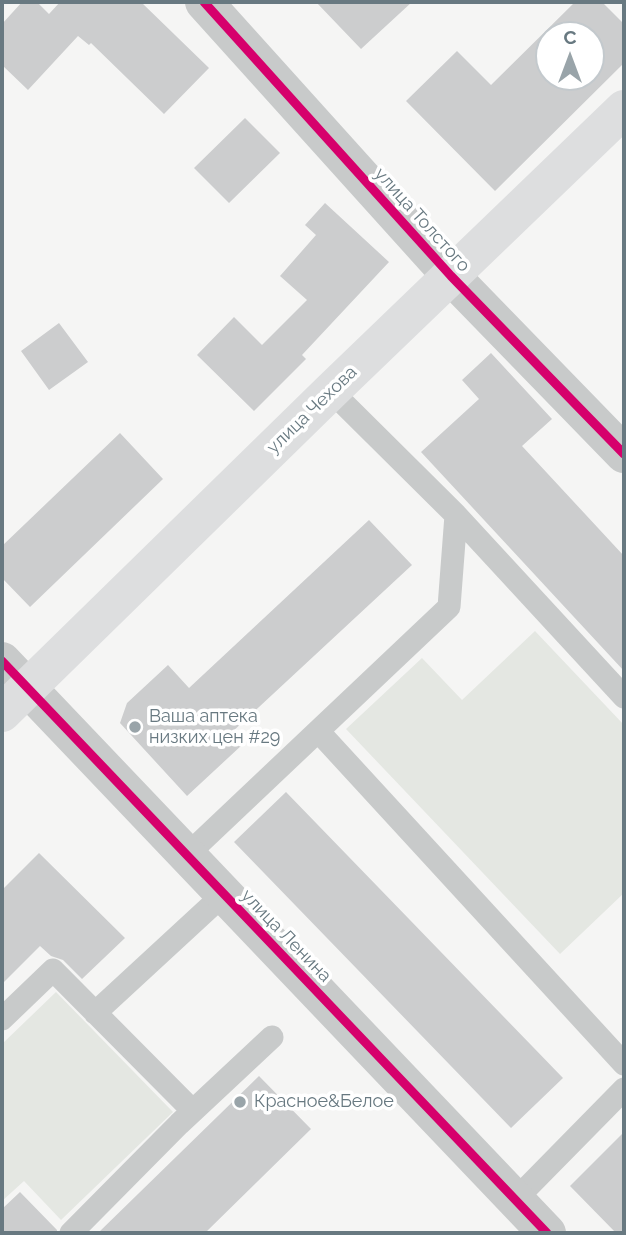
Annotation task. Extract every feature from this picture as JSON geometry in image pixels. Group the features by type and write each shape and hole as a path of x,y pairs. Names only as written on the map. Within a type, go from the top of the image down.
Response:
{"main road":[{"name":"улица Чехова","path":"15,701 624,109"}],"street":[{"name":"улица Толстого","path":"204,2 451,276 624,454"},
{"name":"улица Ленина","path":"2,661 15,701 187,855 547,1233"}],"lane":[{"path":"331,391 456,515 624,698"},
{"path":"187,855 449,607 456,515"},
{"path":"318,731 624,1064"},
{"path":"95,1013 224,894"},
{"path":"2,1019 53,970 193,1111"},
{"path":"71,1233 193,1111 272,1037"},
{"path":"515,1200 624,1088"}],"shaded area":[{"path":"535,631 624,725 624,893 560,954 346,729 422,658 462,700"},
{"path":"56,992 173,1112 61,1220 24,1181 2,1201 2,1044"}],"building":[{"path":"22,2 37,2 49,14 60,2 141,2 209,68 164,114 91,43 89,45 78,36 28,90 2,65 2,24"},
{"path":"316,2 412,2 361,49"},
{"path":"575,2 602,2 624,24 624,63 605,82 605,21 556,21"},
{"path":"535,42 535,91 596,91 495,191 406,101 457,51 491,85"},
{"path":"245,118 280,153 229,203 194,168"},
{"path":"325,203 389,262 302,355 306,359 254,411 197,355 234,317 262,345 307,300 280,276 316,235 305,225"},
{"path":"59,323 88,362 49,390 21,351"},
{"path":"491,353 552,419 522,446 624,556 624,671 421,452 479,399 462,380"},
{"path":"120,433 163,479 30,607 2,578 2,546"},
{"path":"369,520 412,565 231,733 242,745 187,796 120,723 127,703 168,665 189,688"},
{"path":"286,792 563,1078 511,1128 234,842"},
{"path":"39,853 125,938 82,979 63,960 51,956 40,946 2,984 2,890"},
{"path":"259,1076 311,1129 205,1233 98,1233"},
{"path":"624,1132 624,1233 616,1233 570,1186"},
{"path":"20,1192 57,1233 2,1233 2,1209"}],"cycle path":[{"path":"204,2 451,276 624,454"},
{"path":"2,661 547,1233"}],"place":[{"name":"Ваша аптека низких цен #29","path":"135,727"},
{"name":"Красное&Белое","path":"240,1102"}]}
